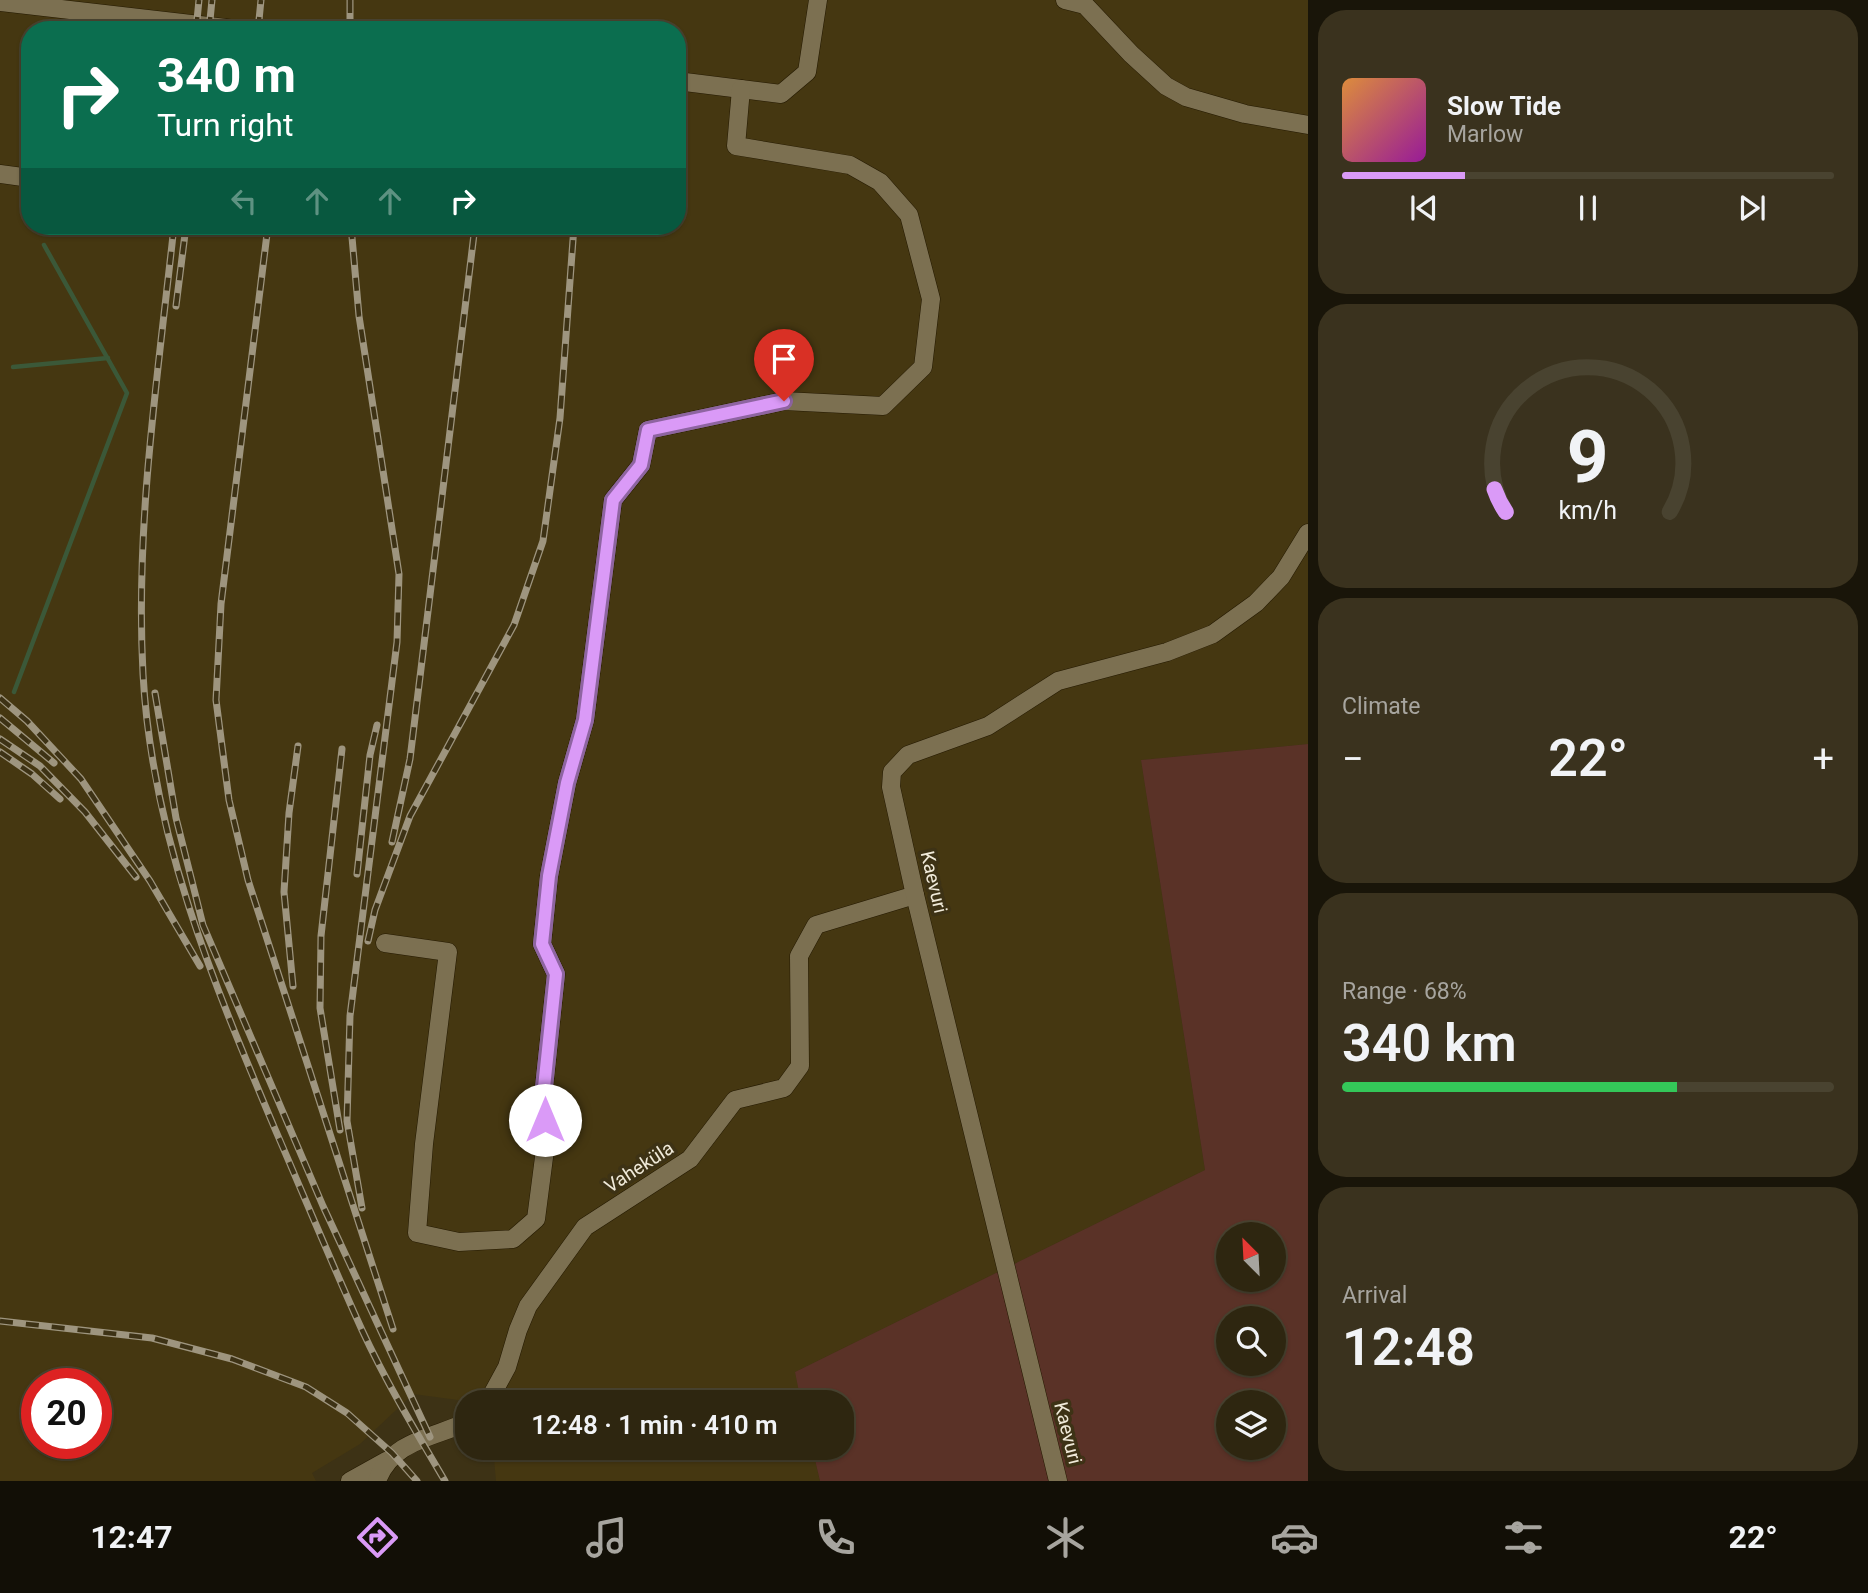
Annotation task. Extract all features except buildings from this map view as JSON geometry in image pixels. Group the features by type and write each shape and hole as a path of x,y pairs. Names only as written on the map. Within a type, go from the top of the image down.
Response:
{"street":[{"path":"686,82 781,94 807,72 818,0"},
{"path":"1065,0 1085,5 1131,54 1166,86 1186,97 1245,114 1308,125"},
{"path":"1,4 159,21"},
{"path":"385,943 448,952 424,1144 417,1233 458,1242 513,1239 536,1219 541,1185 546,1142 543,1097 556,974 542,944 549,876 567,783 585,720 613,500 641,465 648,430 784,401 883,407 923,368 931,299 909,215 880,182 850,165 736,146 741,89"},
{"path":"0,174 21,177"},
{"name":"Kaevuri","path":"1058,1481 915,895 891,787 892,772 908,755 988,726 1058,681 1167,652 1213,634 1256,603 1280,577 1308,533"},
{"name":"Vaheküla","path":"494,1390 506,1367 517,1330 528,1306 585,1227 690,1159 735,1100 784,1088 800,1066 799,956 816,925 915,895"},
{"path":"350,1481 429,1435 455,1426"},
{"path":"377,1481 389,1459"}],"shaded area":[{"path":"0,0 1308,0 1308,744 1141,760 1205,1170 795,1372 799,1390 455,1390 455,1400 413,1394 360,1444 312,1473 316,1481 0,1481"},
{"path":"1308,744 1308,1481 820,1481 815,1460 854,1460 854,1390 799,1390 795,1372 1205,1170 1141,760"},
{"path":"494,1460 815,1460 820,1481 496,1481"}],"waterway":[{"path":"14,692 127,393 44,245"},
{"path":"13,367 108,358"}],"railway":[{"path":"197,21 199,0"},
{"path":"210,21 212,0"},
{"path":"259,21 261,0"},
{"path":"350,0 350,21"},
{"path":"173,235 155,394 142,562 143,674 159,793 189,908 229,1019 362,1330 391,1388 445,1481"},
{"path":"176,306 185,235"},
{"path":"267,235 221,604 216,700 229,800 248,880 393,1329"},
{"path":"352,235 359,316 399,574 397,642 350,1016 347,1121 362,1208"},
{"path":"392,842 410,759 474,235"},
{"path":"368,941 375,910 410,816 514,625 543,541 560,418 573,235"},
{"path":"155,693 176,818 203,925 323,1206 430,1437"},
{"path":"0,698 27,721 81,779 150,881 200,966"},
{"path":"0,718 54,763"},
{"path":"357,874 370,755 377,725"},
{"path":"0,739 40,766 85,812 136,877"},
{"path":"293,986 284,892 289,813 298,746"},
{"path":"340,1130 320,1008 321,936 342,749"},
{"path":"0,752 32,774 60,799"},
{"path":"0,1321 152,1338 232,1359 306,1387 347,1413 392,1453 417,1481"}],"route":[{"path":"545,1120 543,1097 556,974 542,944 549,876 567,783 585,720 613,500 641,465 648,430 784,401"}]}
